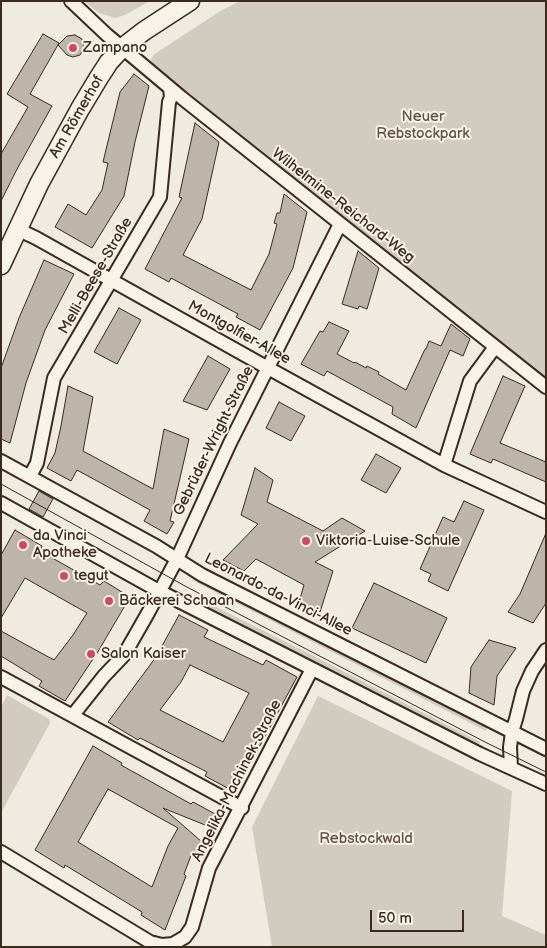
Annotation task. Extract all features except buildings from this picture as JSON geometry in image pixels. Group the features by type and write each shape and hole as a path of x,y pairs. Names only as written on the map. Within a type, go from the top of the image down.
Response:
{"main road":[{"name":"Am Römerhof","path":"1,265 40,184 98,78 122,48 190,1"}],"street":[{"name":"Wilhelmine-Reichard-Weg","path":"71,1 122,48 224,132 546,387"},
{"name":"Melli-Beese-Straße","path":"30,476 37,463 54,378 160,197 171,97 170,88"},
{"name":"Gebrüder-Wright-Straße","path":"73,715 104,676 124,655 177,559 230,443 340,224"},
{"name":"Montgolfier-Allee","path":"17,229 444,465 546,512"},
{"path":"444,465 470,381 495,347"},
{"name":"Leonardo-da-Vinci-Allee","path":"1,461 156,546 202,575 546,749"},
{"path":"1,503 159,592 475,751 546,784"},
{"path":"512,768 510,747 512,732 526,683 546,650"},
{"name":"Angelika-Machinek-Straße","path":"1,852 150,942 162,945 173,944 185,937 192,927 209,868 242,808 312,669"},
{"path":"1,677 242,808"}],"green space":[{"path":"84,1 150,1 125,15 115,18 99,13"},
{"name":"Neuer Rebstockpark","path":"241,1 546,1 546,381 150,62 156,53 222,10"},
{"path":"195,576 488,725 486,731 192,580"},
{"path":"186,592 480,742 478,747 184,596"},
{"path":"7,695 49,719 50,723 1,813 1,707"},
{"name":"Rebstockwald","path":"318,696 512,791 502,916 546,935 546,947 272,947 252,827"}],"tram line":[{"path":"1,484 185,586 546,772"}],"place":[{"name":"Zampano","path":"73,48"},
{"name":"Viktoria-Luise-Schule","path":"306,541"},
{"name":"da Vinci Apotheke","path":"23,545"},
{"name":"tegut","path":"64,576"},
{"name":"Bäckerei Schaan","path":"109,601"},
{"name":"Salon Kaiser","path":"91,654"}]}
